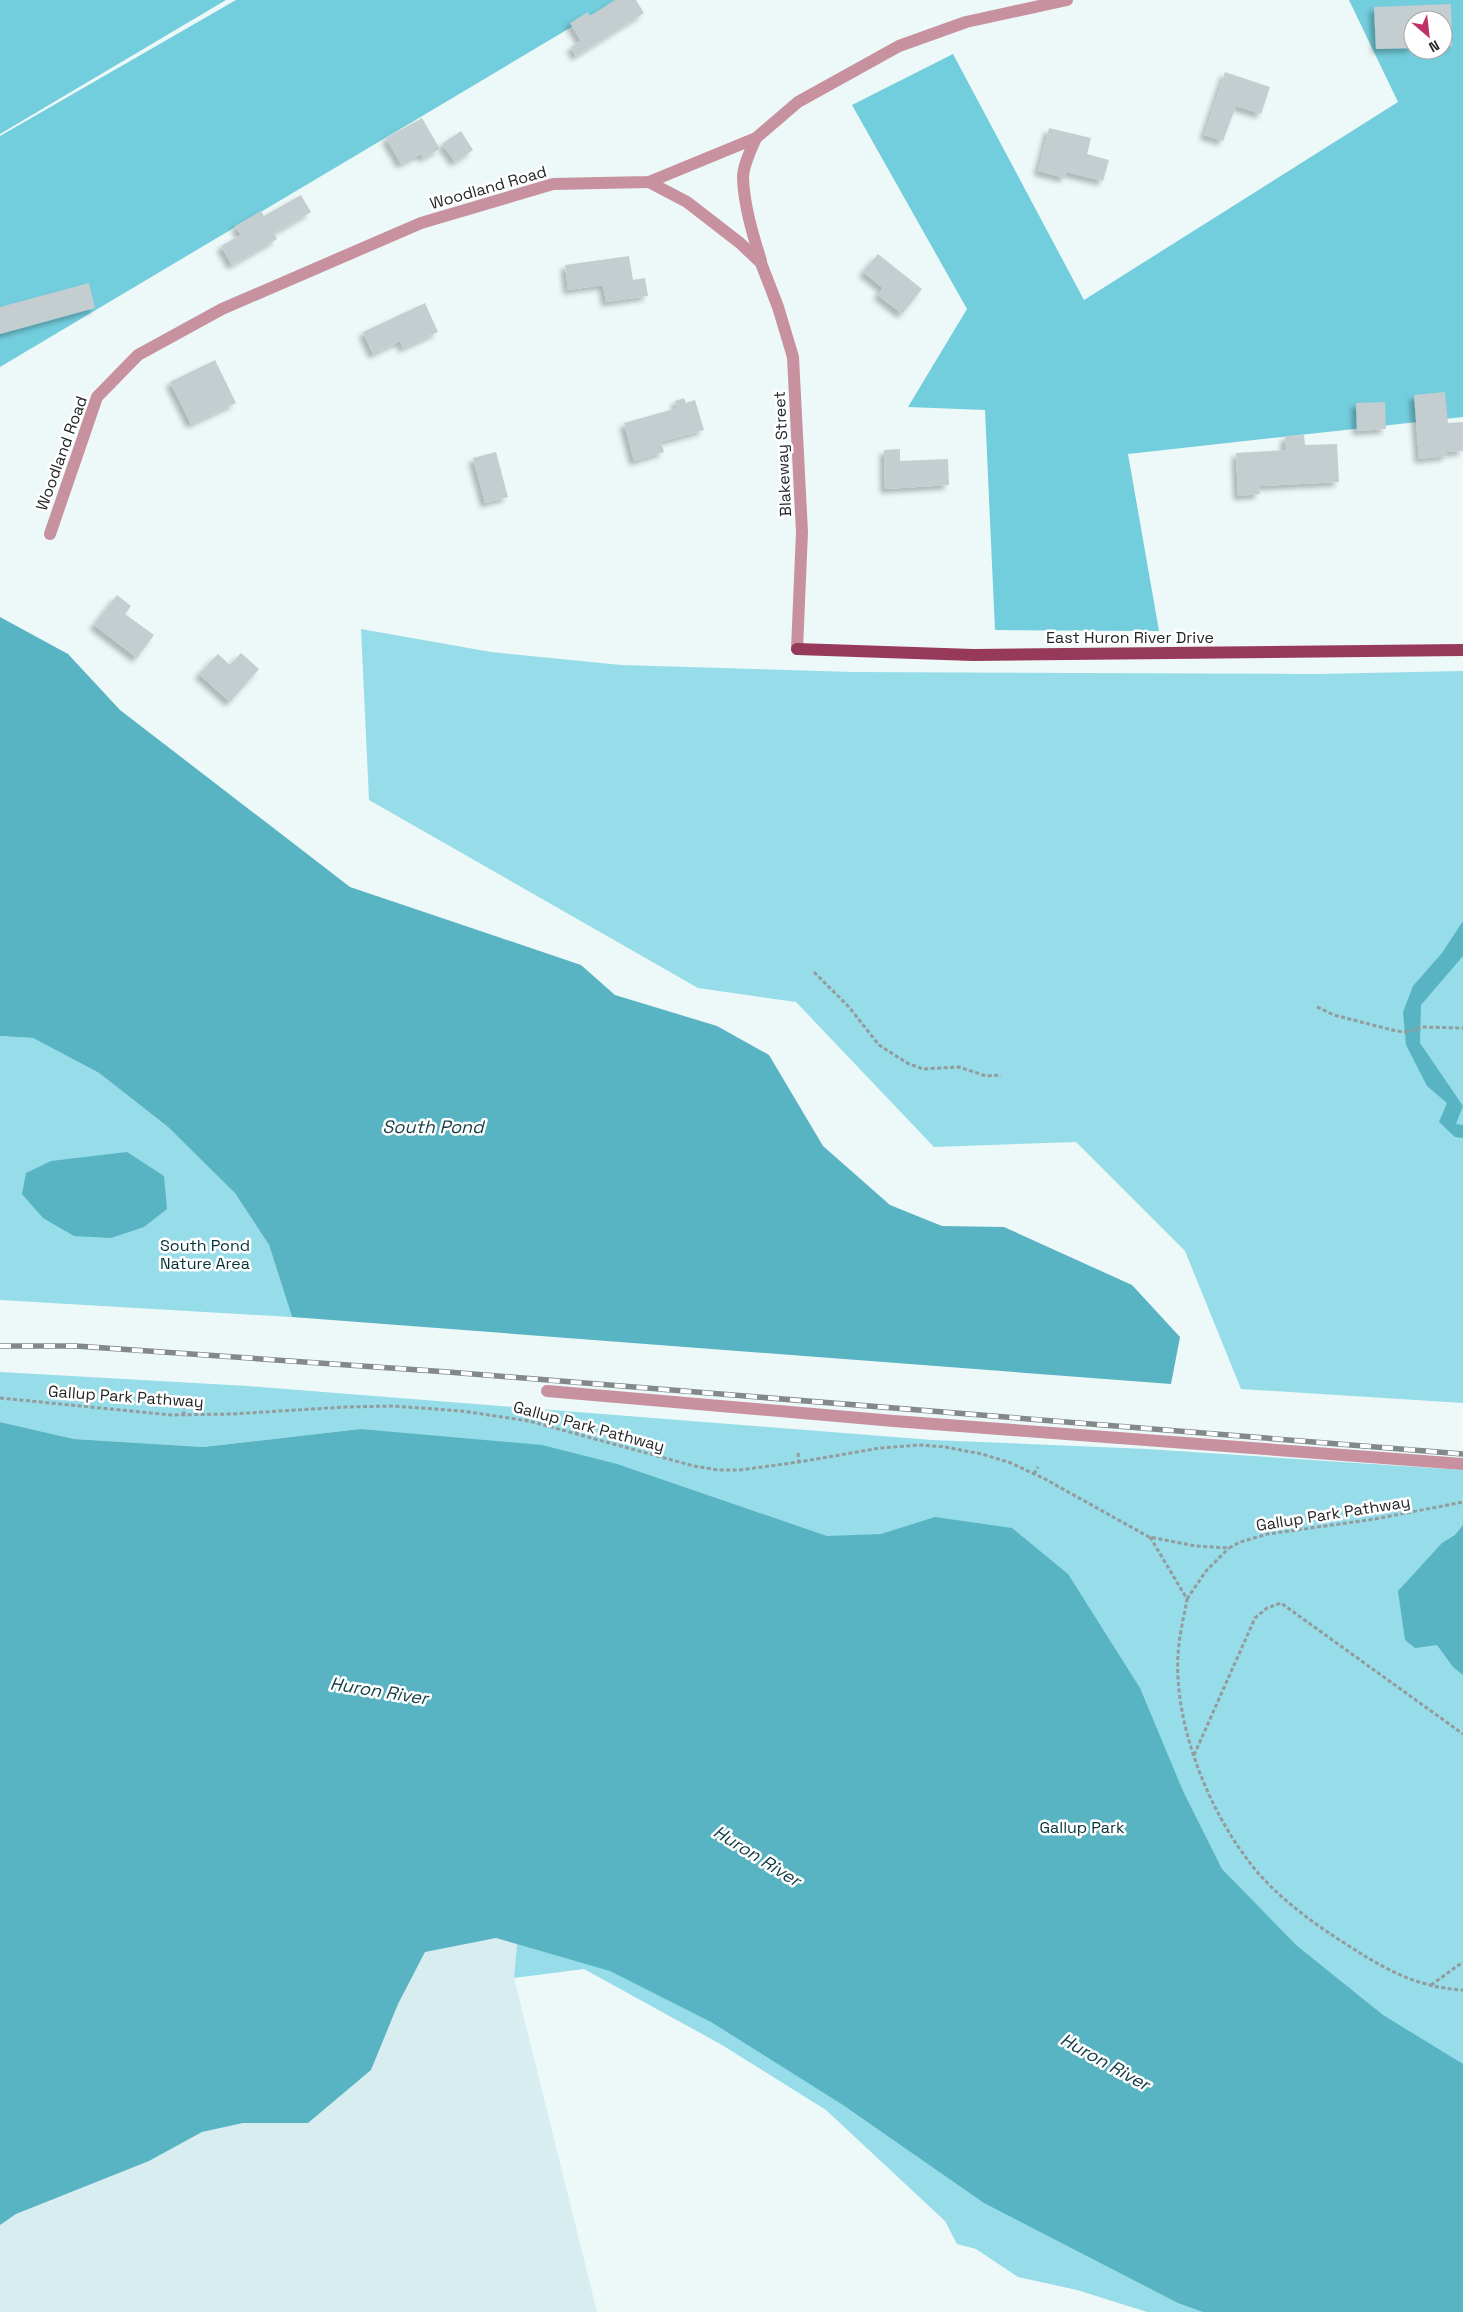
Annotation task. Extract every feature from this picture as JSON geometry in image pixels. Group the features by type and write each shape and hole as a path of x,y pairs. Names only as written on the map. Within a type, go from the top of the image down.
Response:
{"main road":[{"name":"East Huron River Drive","path":"797,649 974,655 1463,650"}],"street":[{"name":"Woodland Road","path":"50,534 97,397 138,355 222,309 421,223 553,184 649,182 756,138 798,102 899,46 966,22 1066,0"},
{"name":"Blakeway Street","path":"756,138 747,158 743,177 749,219 761,263 778,307 793,357 802,532 797,649"},
{"name":"Blakeway Street","path":"649,182 687,202 740,243 761,263"},
{"path":"547,1391 894,1421 1463,1464"}],"path":[{"path":"814,972 849,1007 879,1045 907,1063 923,1069 959,1067 986,1076 1002,1075"},
{"path":"1317,1007 1334,1015 1396,1031 1410,1032 1422,1027 1463,1028"},
{"name":"Gallup Park Pathway","path":"0,1398 184,1415 232,1414 317,1407 393,1406 496,1415 529,1421 694,1466 718,1470 740,1470 880,1448 919,1445 982,1454 1034,1474 1149,1537 1196,1546 1229,1548 1240,1542 1268,1534 1375,1519 1463,1502"},
{"path":"183,1405 184,1415"},
{"path":"576,1434 580,1425"},
{"path":"798,1454 799,1462"},
{"path":"1034,1474 1038,1466"},
{"name":"Gallup Park Pathway","path":"1149,1537 1187,1599"},
{"path":"1229,1548 1206,1571 1187,1599 1178,1648 1178,1669 1183,1713 1194,1756 1216,1807 1250,1863 1277,1892 1314,1923 1390,1972 1430,1985 1463,1990"},
{"path":"1194,1756 1255,1618 1267,1608 1281,1603 1463,1734"},
{"path":"1430,1985 1463,1962"}],"shaded area":[{"path":"0,0 226,0 0,134"},
{"path":"236,0 617,0 0,367 0,136"},
{"path":"1349,0 1463,0 1463,417 1128,454 1159,631 995,630 985,410 908,407 967,309 852,105 953,54 1084,300 1398,102"},
{"path":"496,1938 517,1944 514,1978 597,2312 0,2312 0,2225 16,2214 149,2161 202,2132 243,2123 308,2123 398,2004 425,1951"}],"green space":[{"path":"361,629 491,652 621,665 853,672 1317,674 1463,671 1463,1403 1241,1389 1185,1251 1076,1142 934,1147 796,1002 698,988 369,800"},
{"name":"South Pond Nature Area","path":"0,1036 33,1038 99,1073 168,1127 235,1192 269,1245 292,1317 0,1300"},
{"name":"Gallup Park","path":"0,1372 248,1386 932,1440 1147,1449 1463,1470 1463,2312 1147,2312 1077,2290 1018,2277 976,2249 957,2244 945,2221 826,2110 722,2045 584,1969 514,1978 517,1944 360,1429 203,1447 74,1439 0,1422"}],"water":[{"name":"South Pond","path":"0,617 68,654 120,710 350,887 581,965 615,995 717,1026 769,1055 823,1146 890,1205 942,1226 1004,1227 1132,1285 1180,1337 1171,1384 292,1317 269,1245 235,1193 168,1127 99,1073 33,1038 0,1036"},
{"path":"1463,921 1463,956 1421,1005 1420,1043 1463,1106 1456,1124 1463,1125 1463,1138 1455,1137 1439,1122 1447,1103 1427,1086 1406,1045 1403,1012 1413,986 1442,953"},
{"path":"127,1152 164,1176 167,1209 144,1227 111,1238 74,1236 43,1218 22,1194 26,1173 51,1161"},
{"name":"Huron River","path":"0,1422 74,1439 203,1447 360,1429 542,1445 617,1464 827,1536 881,1534 935,1517 1012,1528 1068,1574 1140,1688 1183,1791 1222,1869 1296,1945 1383,2015 1463,2064 1463,2312 1203,2312 1178,2303 984,2203 843,2105 711,2022 610,1971 496,1938 425,1952 398,2004 371,2070 308,2123 243,2123 202,2132 149,2161 16,2214 0,2225"},
{"path":"1463,1525 1463,1675 1453,1667 1437,1645 1415,1648 1405,1640 1398,1591 1442,1543 1455,1535"}],"building":[{"path":"615,0 636,0 644,13 576,56 571,47 581,41 570,23 588,12 590,16"},
{"path":"1451,4 1451,10 1403,10 1403,48 1376,49 1374,7"},
{"path":"1225,72 1270,87 1261,114 1236,106 1223,141 1204,135"},
{"path":"422,118 440,149 423,158 421,154 401,164 386,138"},
{"path":"1049,128 1091,138 1087,154 1109,160 1103,181 1066,172 1065,178 1038,171"},
{"path":"461,131 473,150 455,162 442,144"},
{"path":"301,195 311,212 274,233 277,239 232,265 221,246 241,235 235,226 261,211 264,216"},
{"path":"878,254 922,289 902,314 878,295 883,288 863,272"},
{"path":"629,256 633,280 645,278 648,296 606,302 603,285 568,290 565,265"},
{"path":"89,283 95,308 0,334 0,307"},
{"path":"425,303 438,332 403,348 400,341 373,354 363,332"},
{"path":"215,360 236,403 191,424 170,382"},
{"path":"1445,392 1448,423 1463,422 1463,451 1447,452 1447,456 1419,459 1414,395"},
{"path":"684,398 686,403 695,400 704,430 661,442 664,452 634,461 624,423 677,408 675,401"},
{"path":"1385,402 1386,429 1357,431 1356,403"},
{"path":"1304,435 1305,445 1337,444 1339,482 1259,486 1260,494 1238,496 1236,453 1285,450 1285,436"},
{"path":"900,449 900,461 948,459 949,485 885,489 884,450"},
{"path":"496,452 508,497 485,503 473,458"},
{"path":"117,595 131,606 125,614 154,635 137,658 94,625"},
{"path":"241,653 259,669 230,702 199,674 218,654 230,665"}],"railway":[{"path":"0,1346 76,1346 448,1372 1463,1454"}]}
